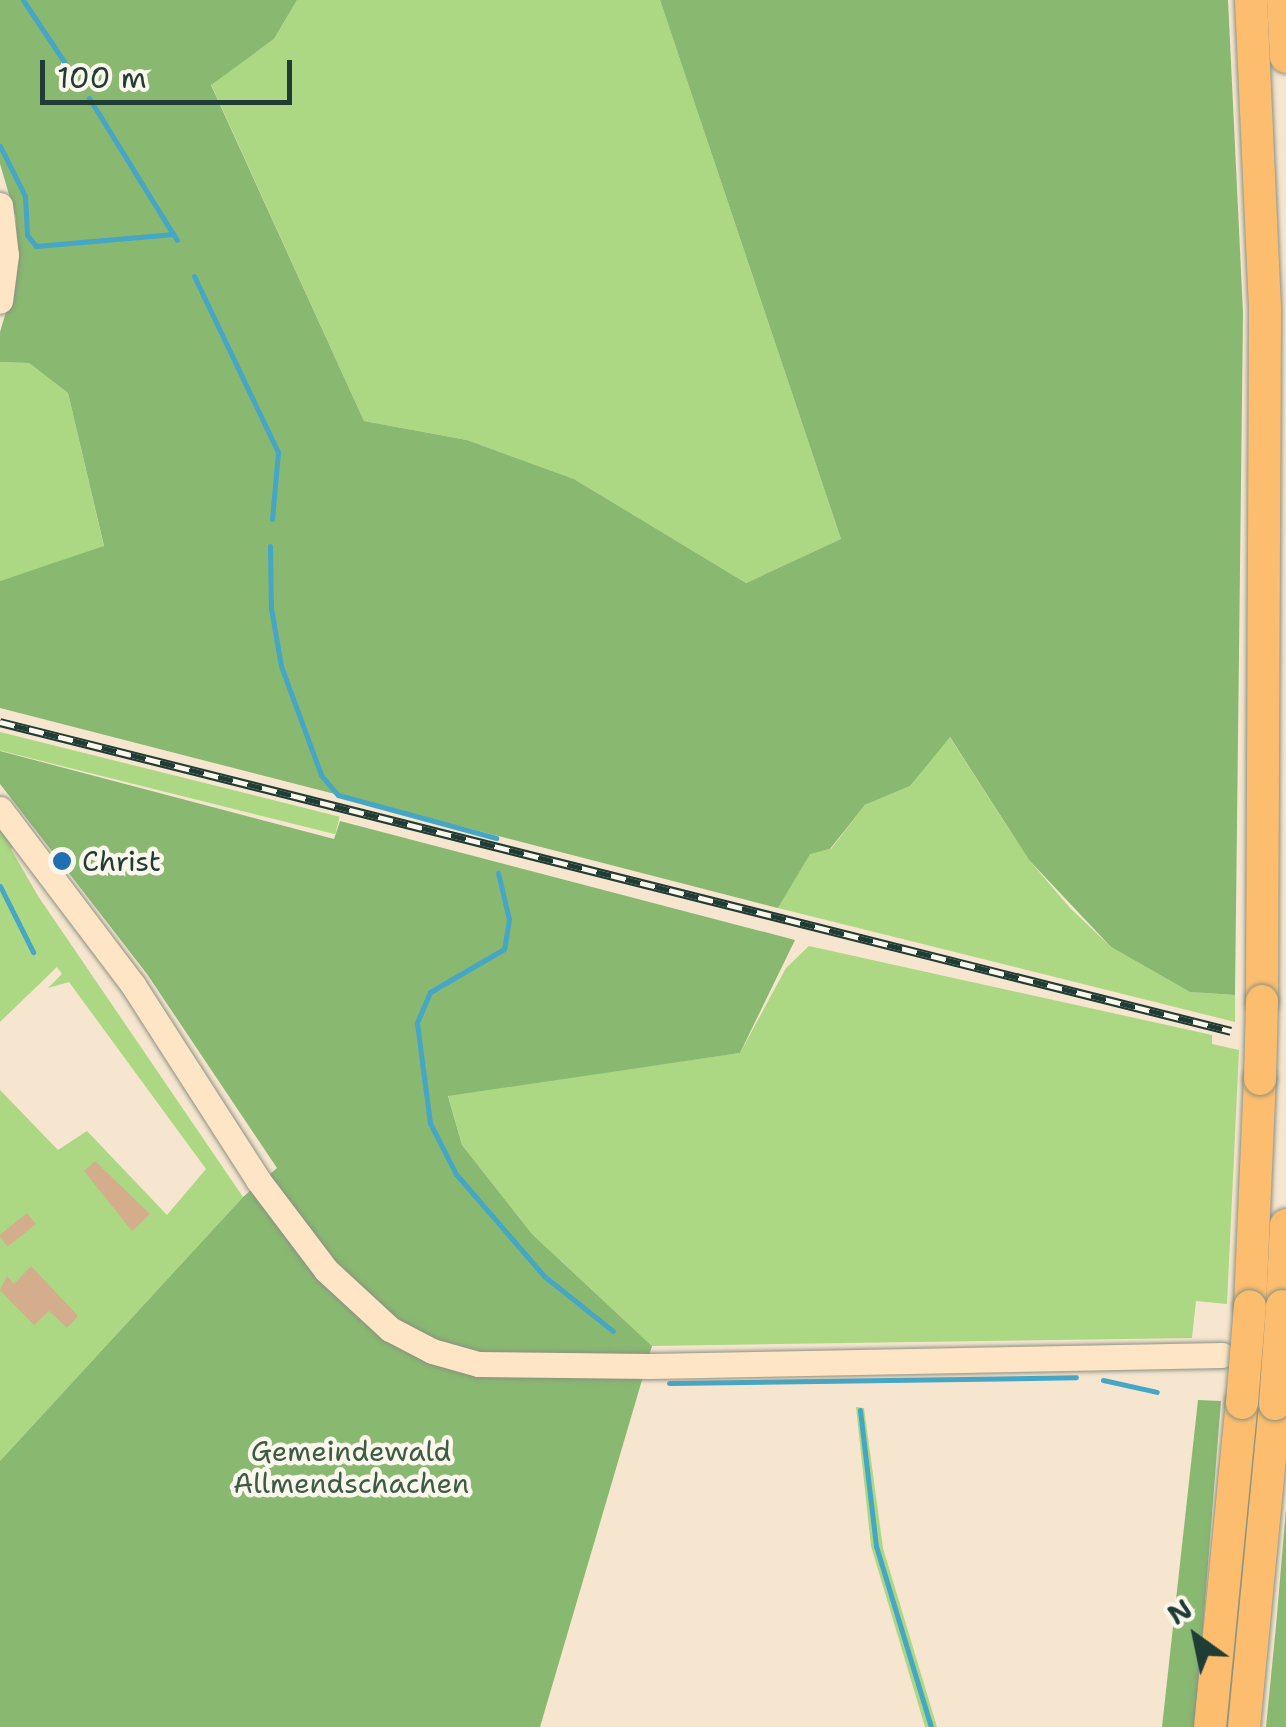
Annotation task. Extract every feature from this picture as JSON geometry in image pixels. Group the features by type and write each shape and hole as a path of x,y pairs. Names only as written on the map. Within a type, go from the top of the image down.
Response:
{"highway":[{"path":"1244,1727 1266,1306 1260,1079 1265,311 1251,0"},
{"path":"1283,0 1286,57"},
{"path":"1266,1306 1286,1225"},
{"path":"1210,1727 1259,1404"}],"main road":[{"path":"0,205 6,255 0,301"},
{"path":"0,810 133,985 258,1180 326,1270 358,1304 432,1351 478,1364 650,1366 1222,1355"}],"green space":[{"path":"0,0 297,0 274,39 211,85 364,421 467,440 574,479 746,583 841,539 660,0 1228,0 1243,313 1235,995 1190,992 1111,947 1029,860 950,737 910,786 865,805 830,849 810,854 778,908 0,708 0,581 104,546 68,393 29,363 0,362 0,332 17,275 16,218 0,164"},
{"path":"297,0 660,0 841,539 746,583 574,479 467,440 364,421 211,84 274,39"},
{"path":"0,362 29,363 68,393 104,547 0,581"},
{"path":"0,732 340,817 335,834 0,751"},
{"path":"949,736 1029,860 1070,908 1111,947 1190,992 1235,995 1235,1022 778,908 810,853 831,849 865,805 910,786"},
{"name":"Gemeindewald Allmendschachen","path":"0,751 334,839 340,821 795,940 740,1053 448,1096 462,1145 532,1234 652,1346 540,1727 0,1727 0,1461 243,1197 277,1168 147,974 0,784"},
{"path":"0,823 17,844 11,849 38,896 243,1197 0,1461 0,1090 58,1150 87,1131 167,1215 206,1169 69,982 48,988 62,974 57,967 0,1022"},
{"path":"809,946 1212,1035 1212,1044 1239,1050 1227,1304 1196,1301 1192,1338 652,1346 532,1234 462,1145 448,1095 740,1053 786,968"},
{"path":"1198,1400 1221,1401 1195,1727 1162,1727"},
{"path":"856,1407 864,1408 883,1548 937,1727 925,1727 871,1546"},
{"path":"1286,1509 1286,1727 1266,1727 1276,1626"}],"building":[{"path":"95,1161 150,1214 132,1231 84,1171"},
{"path":"27,1213 36,1224 8,1247 0,1235"},
{"path":"31,1266 78,1316 67,1328 49,1311 34,1325 0,1290 7,1276 14,1284"}],"waterway":[{"path":"23,0 73,75"},
{"path":"89,98 173,234"},
{"path":"0,146 25,196 27,235 36,246 173,234 177,240"},
{"path":"194,276 278,452 272,519"},
{"path":"270,546 271,608 281,666 321,775 338,795 496,838"},
{"path":"498,873 509,919 504,949 430,992 417,1023 430,1123 456,1174 544,1276 613,1331"},
{"path":"0,886 33,952"},
{"path":"669,1383 1076,1377"},
{"path":"1103,1380 1157,1392"},
{"path":"860,1410 876,1546 931,1727"}],"railway":[{"path":"0,722 1231,1031"}],"place":[{"name":"Christ","path":"62,861"}]}
